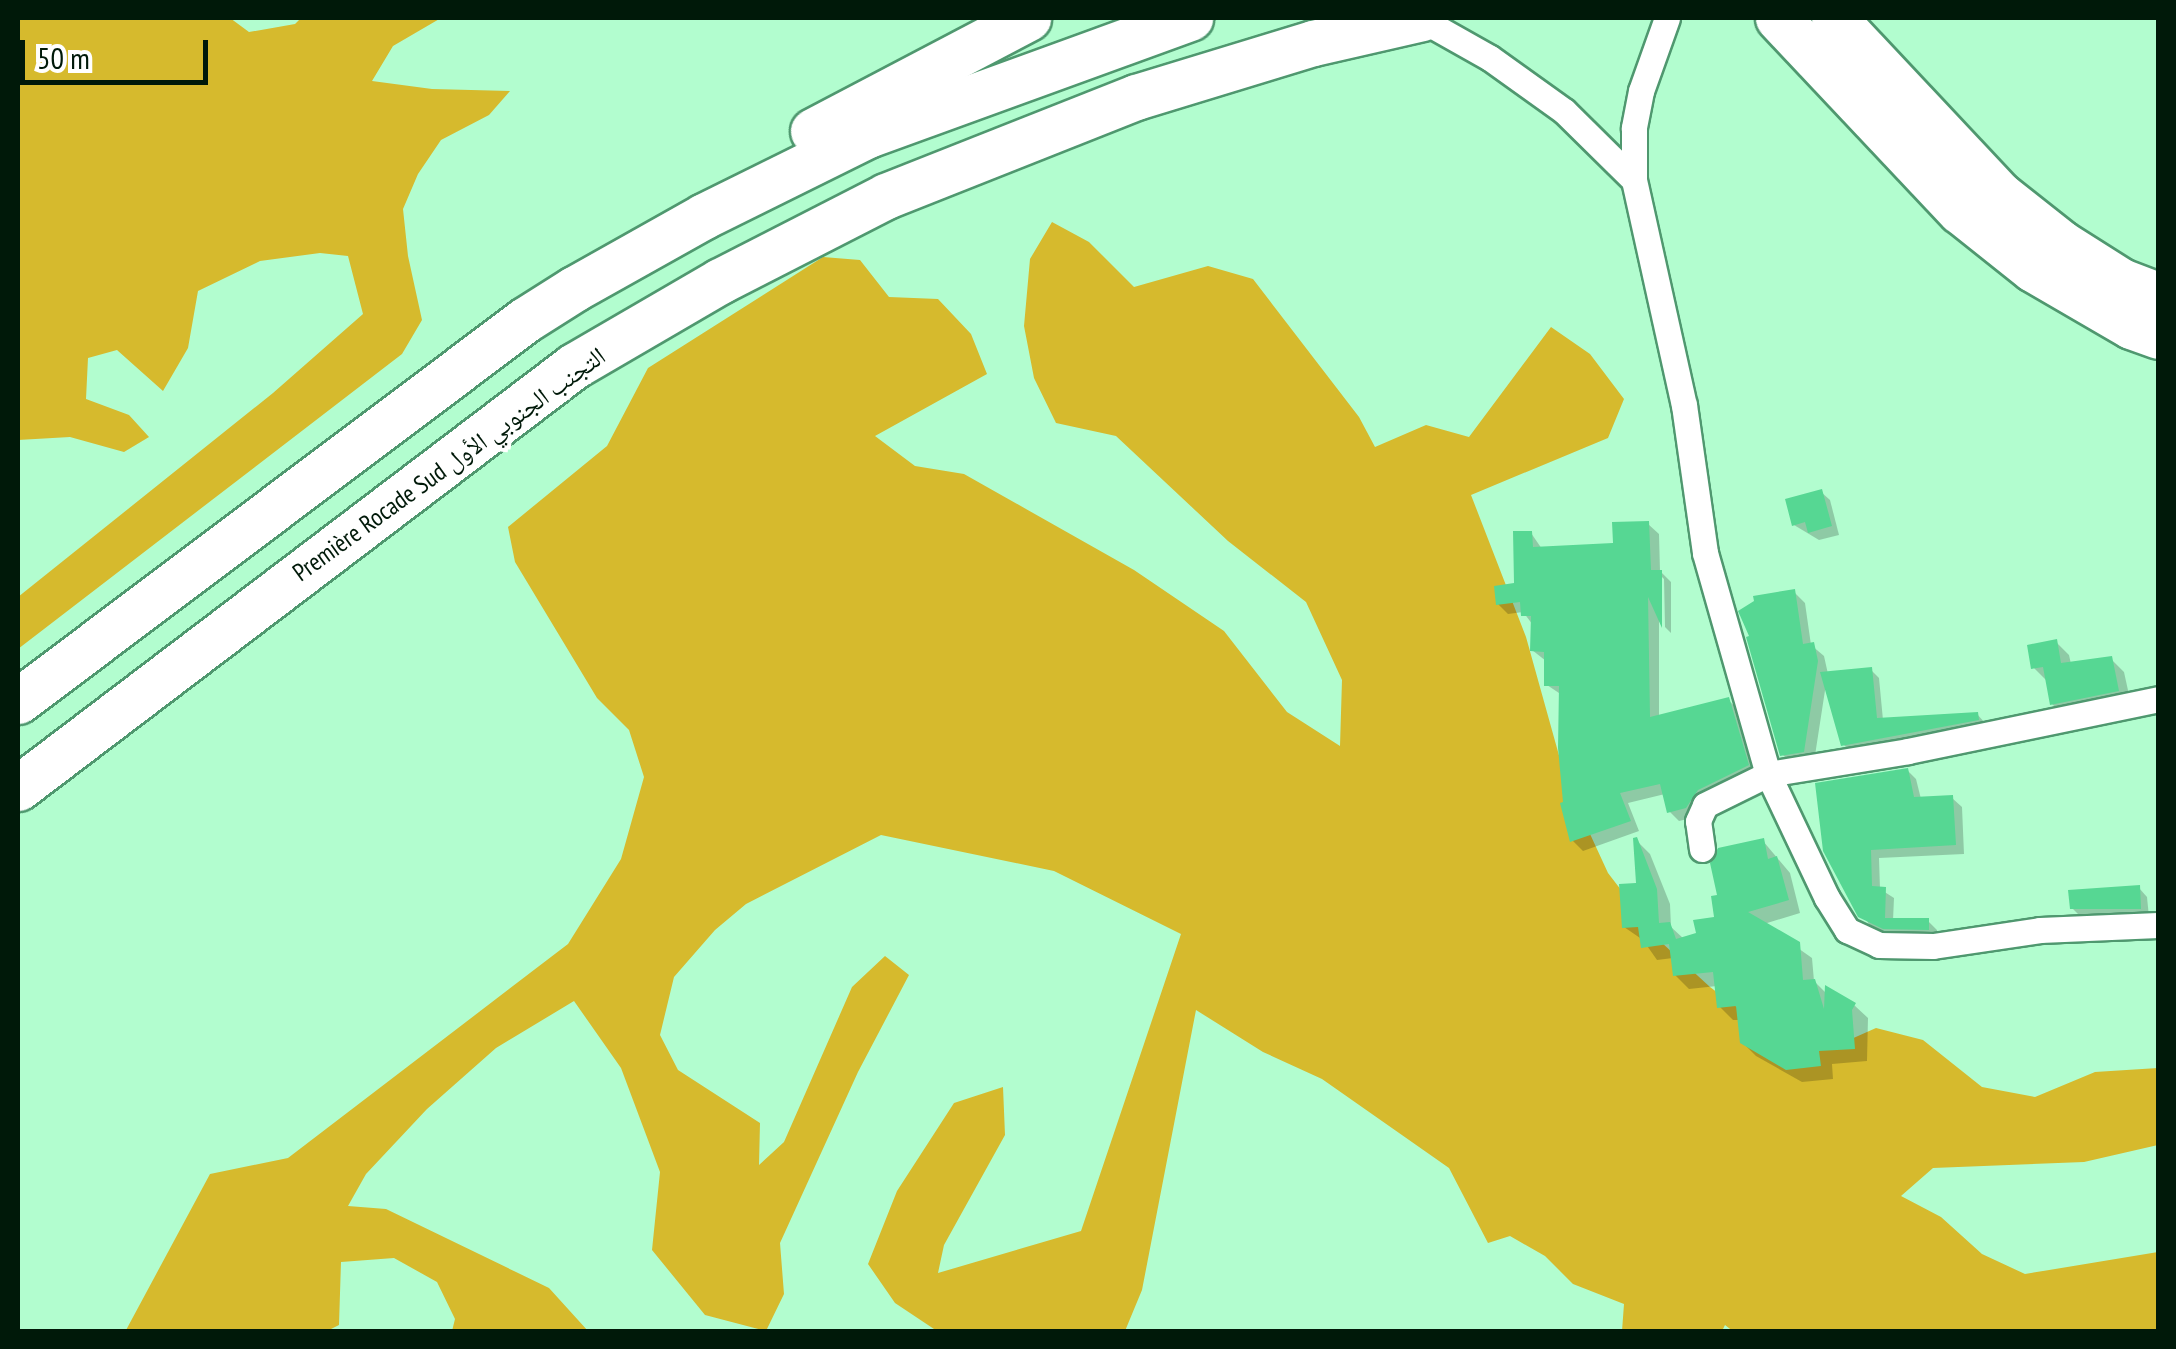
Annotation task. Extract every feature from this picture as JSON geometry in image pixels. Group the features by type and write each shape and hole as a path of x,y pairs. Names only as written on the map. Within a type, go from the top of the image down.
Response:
{"highway":[{"path":"18,701 509,332 754,164 1028,18"},
{"path":"574,289 704,216 868,135 1190,18"},
{"name":"Première Rocade Sud التجنب الجنوبي الأول","path":"18,788 574,366 720,280 886,196 1136,96 1313,44 1421,18"},
{"path":"1817,28 1999,194 2106,272 2158,295"},
{"path":"1817,28 1960,211 2034,270 2131,326 2158,336"}],"street":[{"path":"1421,18 1490,58 1564,112 1634,180"},
{"path":"1667,18 1641,91 1634,128 1634,180 1684,406 1705,552 1768,774 1846,930 1878,945 1933,946 2040,930 2158,925"},
{"path":"1702,850 1698,821 1705,805 1768,774 1908,751 2158,699"}],"shaded area":[{"path":"18,18 230,18 249,32 295,24 301,18 441,18 393,46 372,81 432,89 510,91 489,115 441,140 418,174 403,209 408,256 422,320 402,354 18,649 18,597 273,393 363,314 348,256 320,253 260,261 198,291 188,348 163,391 117,350 88,358 86,399 129,415 149,437 124,452 70,437 18,440"},
{"path":"1052,222 1089,242 1134,287 1208,266 1253,279 1359,417 1375,447 1426,425 1469,437 1551,327 1590,354 1624,399 1608,438 1471,495 1526,637 1567,784 1608,873 1661,942 1710,987 1794,1050 1831,1048 1876,1028 1923,1040 1982,1087 2035,1097 2095,1072 2158,1068 2158,1145 2084,1162 1933,1168 1901,1196 1941,1217 1982,1254 2025,1274 2158,1252 2158,1331 1734,1332 1725,1325 1722,1331 1622,1331 1624,1304 1573,1284 1545,1256 1510,1236 1488,1243 1449,1168 1322,1079 1263,1052 1196,1010 1142,1290 1125,1331 937,1331 895,1303 868,1264 897,1191 954,1103 1003,1087 1005,1135 944,1245 938,1273 1081,1231 1181,934 1054,871 881,835 746,904 715,930 674,977 660,1035 678,1070 760,1123 759,1165 784,1142 852,987 885,956 909,975 858,1072 780,1243 784,1294 766,1331 705,1315 652,1250 660,1172 621,1068 574,1001 496,1048 427,1109 366,1174 348,1206 386,1209 549,1288 588,1331 452,1331 455,1319 437,1282 394,1258 341,1262 339,1325 327,1331 125,1332 210,1174 288,1158 568,944 621,859 644,777 629,730 597,698 515,562 508,527 607,446 648,368 823,257 860,260 889,297 938,299 971,334 987,374 875,436 915,466 964,474 1134,570 1224,631 1287,712 1340,746 1342,680 1306,602 1228,541 1116,436 1056,423 1034,378 1024,326 1030,259"}],"building":[{"path":"1822,489 1832,526 1808,533 1805,522 1792,526 1785,499"},
{"path":"1649,521 1651,570 1662,570 1662,628 1648,597 1650,717 1729,697 1749,765 1698,790 1686,808 1667,813 1660,784 1620,793 1631,821 1570,842 1560,803 1563,802 1558,748 1559,686 1544,686 1544,652 1530,651 1531,616 1521,616 1520,602 1496,605 1494,586 1514,583 1513,531 1532,531 1533,547 1613,543 1612,522"},
{"path":"1795,589 1803,644 1814,642 1818,661 1804,752 1780,756 1746,637 1749,636 1738,611 1754,601 1753,596"},
{"path":"2057,639 2061,663 2112,656 2119,691 2050,705 2043,667 2031,669 2027,645"},
{"path":"1872,667 1877,718 1978,712 1979,720 1841,746 1820,672"},
{"path":"1908,768 1914,797 1953,795 1956,845 1871,850 1872,886 1886,887 1885,918 1929,918 1929,930 1883,929 1858,917 1823,851 1815,783"},
{"path":"1637,837 1657,889 1659,923 1670,922 1676,939 1696,933 1693,920 1714,917 1711,896 1717,895 1710,863 1718,848 1764,838 1768,859 1777,856 1789,900 1748,912 1800,942 1803,980 1815,979 1824,1009 1825,985 1856,1003 1852,1010 1855,1049 1819,1051 1821,1066 1786,1070 1740,1043 1736,1006 1717,1008 1713,972 1673,976 1669,944 1641,948 1638,927 1622,928 1619,884 1636,883 1633,838"},
{"path":"2140,885 2141,909 2070,909 2068,890"}]}
